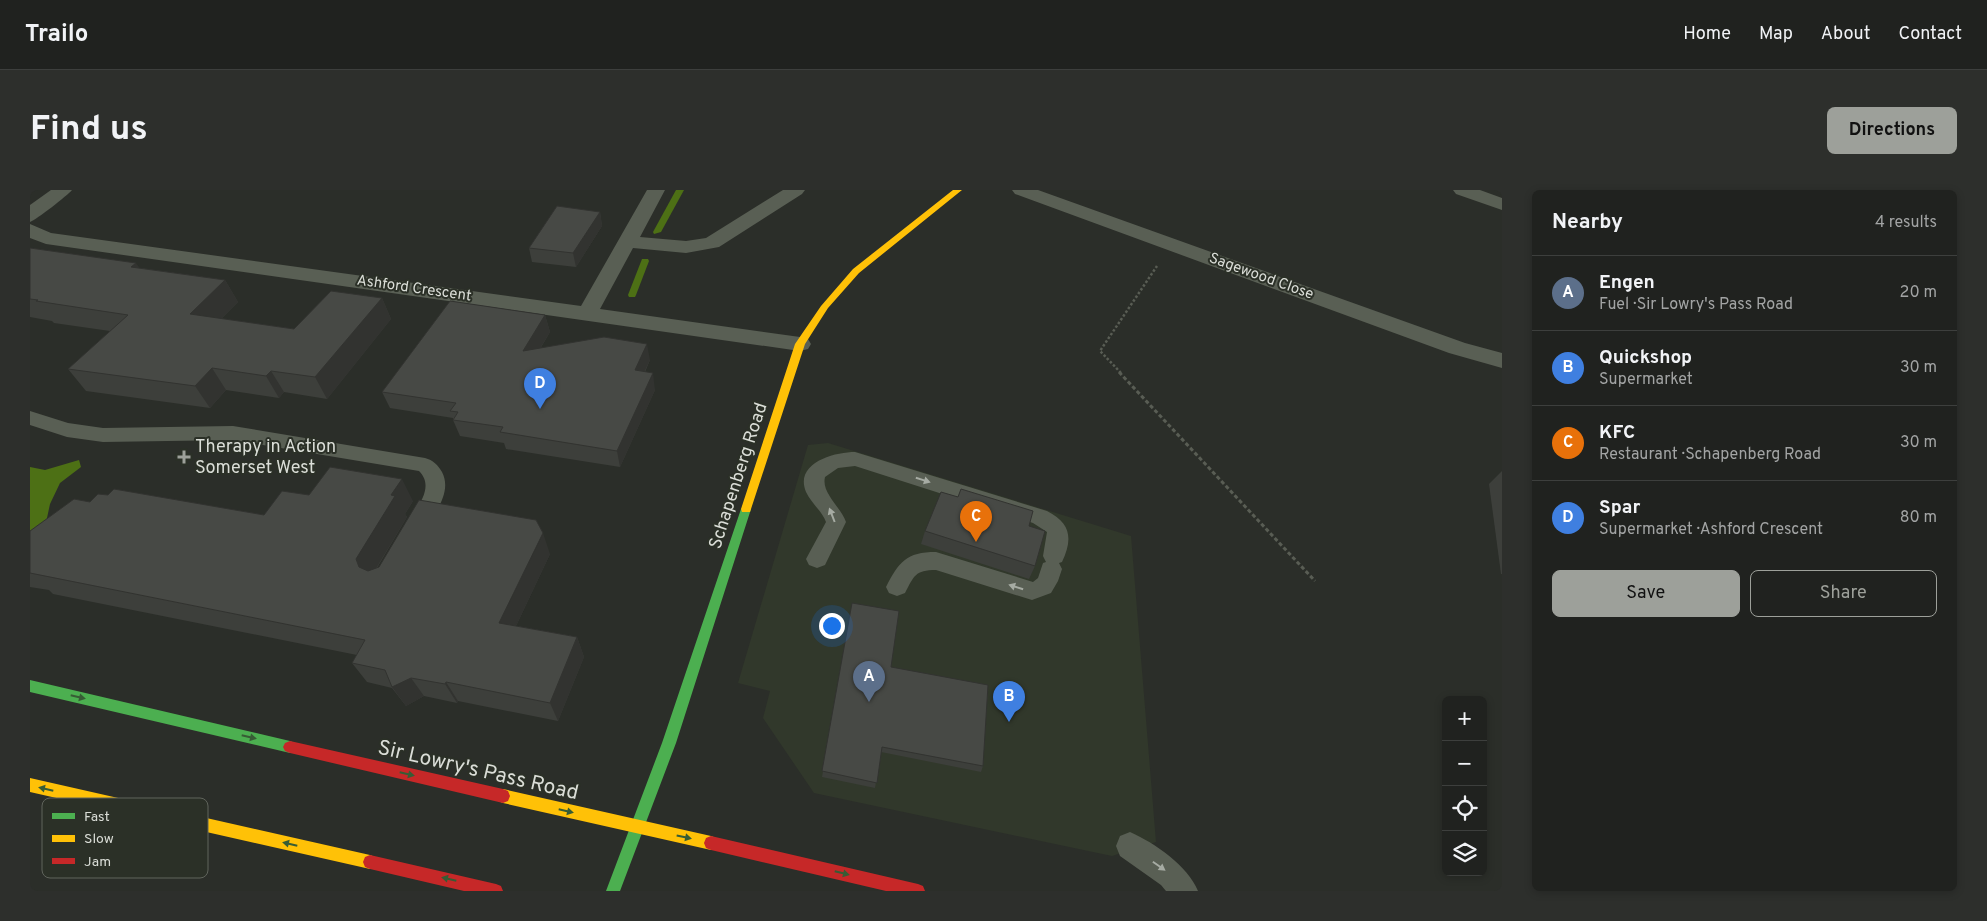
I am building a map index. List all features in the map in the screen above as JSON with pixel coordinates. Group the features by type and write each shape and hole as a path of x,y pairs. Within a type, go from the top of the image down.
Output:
{"main road":[{"name":"Schapenberg Road","path":"613,891 669,743 800,344 825,306 856,272 958,190"},
{"name":"Sir Lowry's Pass Road","path":"30,686 918,891"},
{"path":"30,785 87,798"},
{"path":"208,825 496,891"}],"street":[{"path":"30,216 42,204 63,190"},
{"path":"587,314 656,190"},
{"path":"627,242 686,248 712,243 796,190"},
{"name":"Sagewood Close","path":"1021,190 1457,348 1502,361"},
{"path":"1462,190 1502,204"},
{"name":"Ashford Crescent","path":"30,230 46,238 800,344"}],"lane":[{"path":"30,418 67,430 103,435 233,433 425,465 433,471 437,478 437,487 407,539"},
{"path":"818,559 836,522 831,509 815,490 814,480 818,471 825,465 844,459 855,459 1047,520 1058,530 1060,536 1048,582 1038,590 1032,591 936,561 924,561 913,564 905,570 897,588"},
{"path":"1130,846 1171,875 1184,891"}],"path":[{"path":"1172,244 1100,350 1315,581"}],"shaded area":[{"path":"828,443 1131,536 1156,842 1112,856 814,793 763,718 770,691 738,683 808,445"},
{"path":"79,460 81,467 60,483 50,504 44,532 30,550 30,467 45,470"}],"building":[{"path":"557,206 600,212 573,253 529,248"},
{"path":"30,248 136,263 131,267 225,280 190,314 294,329 331,291 382,298 315,377 271,371 266,376 212,368 195,386 68,369 128,315 30,299"},
{"path":"450,301 545,315 523,351 604,337 647,344 635,370 653,373 617,451 500,432 503,427 453,420 458,412 450,411 456,403 382,392"},
{"path":"330,467 402,479 391,495 395,496 356,559 359,567 368,571 379,567 419,500 536,520 543,533 499,623 577,637 550,703 446,682 445,684 411,678 392,687 385,670 352,663 365,640 30,573 30,531 74,499 90,502 98,494 108,495 114,489 264,515 282,491 309,495"},
{"path":"961,489 1033,511 1029,526 1045,531 1035,566 925,531 941,492 958,497"},
{"path":"852,603 899,611 891,667 988,685 983,766 882,747 877,783 822,771"}],"waterway":[{"path":"657,232 680,190"},
{"path":"632,295 645,261"}],"traffic: fast":[{"path":"613,891 669,743 746,509"},
{"path":"30,686 290,747"}],"traffic: slow":[{"path":"746,509 800,344 825,306 856,271 958,190"},
{"path":"30,785 87,798"},
{"path":"503,796 711,843"},
{"path":"208,825 370,862"}],"traffic: jam":[{"path":"290,747 503,796"},
{"path":"711,843 918,891"},
{"path":"370,862 496,891"}],"place":[{"name":"Spar","path":"540,409"},
{"name":"Therapy in Action Somerset West","path":"184,457"},
{"name":"KFC","path":"976,542"},
{"name":"Engen","path":"869,702"},
{"name":"Quickshop","path":"1009,722"}]}
